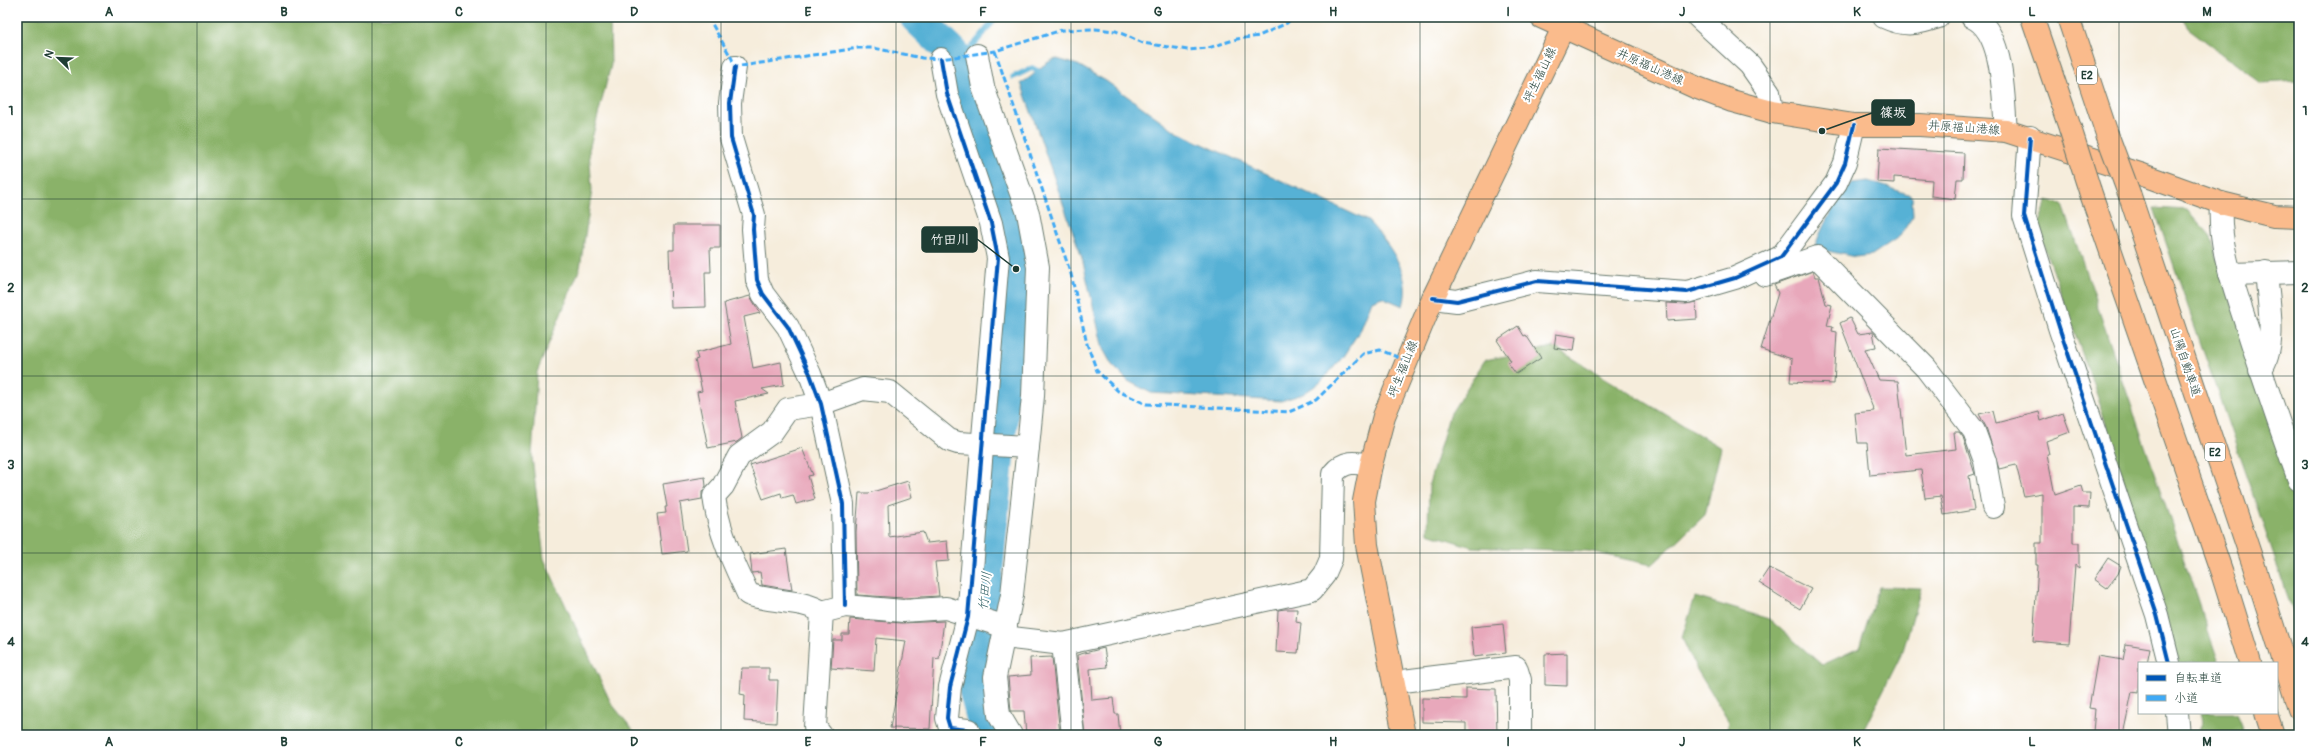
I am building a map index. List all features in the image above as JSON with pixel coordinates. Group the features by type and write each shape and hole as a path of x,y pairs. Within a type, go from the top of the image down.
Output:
{"main road":[{"name":"井原福山港線","path":"1541,17 1695,87 1732,101 1772,112 1854,125 1920,125 2006,130 2221,203 2274,216 2299,217"},
{"path":"2032,17 2090,191 2222,573 2250,662"},
{"name":"山陽自動車道","path":"2068,17 2130,196 2253,563 2299,709"},
{"name":"坪生福山線","path":"1404,735 1395,682 1367,545 1364,501 1371,465 1384,416 1432,298 1563,28"},
{"path":"2266,714 2273,735"}],"street":[{"path":"1698,17 1750,66 1769,92 1772,112"},
{"path":"1884,17 1895,22 1916,24 1938,17"},
{"path":"1972,17 1986,28 1999,58 2006,130"},
{"path":"978,55 983,87 1028,213 1038,267 1033,396 1024,447 1012,595 1003,630 995,677 997,716 1011,735"},
{"path":"942,59 947,94 991,223 998,258 986,444 971,618 950,687 948,718 950,728 970,731 997,716"},
{"path":"735,67 730,103 731,138 754,215 753,229 757,280 763,294 788,327 810,374 821,404 843,504 845,606"},
{"path":"1432,298 1457,301 1537,281 1688,292 1735,278 1781,257 1836,183 1845,163 1854,125"},
{"path":"2030,137 2024,216 2060,330 2156,614 2169,662"},
{"path":"2221,203 2221,236 2230,274 2260,370 2299,480"},
{"path":"1735,278 1738,284 1817,258 1926,368 1974,431 1985,461 1993,506"},
{"path":"2260,370 2266,362 2271,327 2266,272"},
{"path":"2230,274 2299,272"},
{"path":"822,612 814,606 762,599 748,594 730,557 716,513 714,496 723,486 740,456 772,432 788,409 821,404 863,389 890,392 949,440 958,443 1024,447"},
{"path":"822,612 845,606 903,611 946,608 1003,630 1063,644 1312,590 1324,575 1331,559 1334,474 1338,467 1352,461 1371,465"},
{"path":"821,735 814,727 822,612"},
{"path":"1063,644 1073,735"},
{"path":"1395,682 1516,667 1520,680 1520,735"}],"green space":[{"path":"17,17 610,17 611,65 589,150 592,190 580,268 537,372 532,457 544,559 611,703 637,735 17,735"},
{"path":"2181,17 2299,17 2299,81 2261,83 2188,28"},
{"path":"2048,200 2063,205 2219,662 2179,662 2098,398 2037,227"},
{"path":"2154,208 2187,210 2210,235 2299,502 2299,629"},
{"path":"1554,347 1721,448 1705,515 1652,565 1588,551 1472,547 1428,533 1429,484 1449,416 1485,360"},
{"path":"1879,587 1921,588 1903,651 1861,735 1725,735 1729,722 1696,668 1682,638 1695,597 1769,619 1822,665 1859,648"},
{"path":"2201,714 2236,714 2244,735 2196,735 2203,720"}],"water":[{"path":"1057,59 1078,65 1106,81 1177,132 1368,221 1384,239 1402,271 1405,282 1403,306 1382,297 1372,301 1361,329 1342,358 1321,382 1303,394 1281,401 1151,393 1128,381 1112,365 1103,349 1082,258 1021,83 1031,77 1047,63"},
{"path":"1868,181 1908,194 1912,197 1913,216 1900,236 1872,255 1855,257 1814,248 1830,214 1852,183"}],"building":[{"path":"1879,148 1964,153 1963,179 1957,179 1955,199 1931,196 1932,180 1894,177 1894,183 1877,182"},
{"path":"674,225 720,225 720,248 710,248 711,272 705,272 706,307 671,308 669,250 674,250"},
{"path":"1813,271 1815,277 1819,277 1826,304 1832,305 1827,326 1833,327 1832,331 1837,332 1834,384 1790,382 1792,359 1761,349 1778,293 1774,285"},
{"path":"750,296 760,313 744,317 753,368 781,362 784,385 762,389 769,394 735,401 742,438 737,442 708,448 697,392 702,391 695,360 698,359 696,353 731,344 724,303"},
{"path":"1696,302 1697,319 1667,321 1666,303 1686,304"},
{"path":"1850,318 1858,334 1873,332 1876,347 1865,349 1879,380 1898,381 1906,455 1956,449 1954,432 1959,432 1963,437 1975,474 1969,476 1974,510 1944,515 1941,496 1925,498 1921,470 1870,475 1867,443 1858,443 1855,413 1874,411 1840,323"},
{"path":"1518,326 1524,336 1526,335 1541,358 1516,374 1508,363 1511,361 1497,340"},
{"path":"1556,334 1576,337 1574,351 1554,348"},
{"path":"1993,411 1996,423 2039,412 2041,421 2063,413 2070,432 2046,441 2055,495 2081,486 2083,493 2090,493 2089,508 2073,507 2073,543 2079,543 2079,568 2075,565 2069,644 2033,641 2038,565 2036,565 2036,543 2042,543 2042,493 2024,496 2016,465 1999,469 1986,427 1979,414"},
{"path":"802,448 813,475 808,476 815,499 796,504 793,495 782,498 781,493 763,499 750,465"},
{"path":"705,477 706,486 702,492 702,499 680,503 687,551 662,554 657,514 666,513 665,507 667,507 663,484"},
{"path":"908,481 912,497 888,505 889,537 923,532 927,543 947,541 949,561 935,562 939,596 903,598 857,595 856,532 859,493 869,493"},
{"path":"786,549 792,590 762,585 760,572 752,573 750,554"},
{"path":"2108,558 2121,566 2118,574 2107,588 2094,579"},
{"path":"1769,568 1811,589 1800,609 1759,583"},
{"path":"1297,609 1296,622 1301,623 1298,653 1276,652 1278,610"},
{"path":"850,619 902,623 944,621 939,659 934,658 930,729 890,728 906,641 876,638 874,671 831,668 833,640 842,640 842,634 849,634"},
{"path":"1503,624 1506,653 1474,657 1471,627"},
{"path":"2126,644 2150,648 2147,662 2138,662 2138,693 2132,692 2123,735 2096,735 2096,733 2093,732 2095,709 2089,708 2098,656 2123,660"},
{"path":"1104,648 1107,667 1090,669 1092,700 1113,698 1115,714 1118,714 1120,735 1085,735 1077,655"},
{"path":"1567,653 1567,686 1545,685 1545,654"},
{"path":"1052,657 1060,735 1026,735 1024,711 1011,711 1008,677 1031,675 1030,658"},
{"path":"742,668 769,668 769,680 778,680 776,723 744,721 745,695 740,694"},
{"path":"1466,688 1496,689 1497,735 1466,735 1466,723 1422,722 1422,698 1466,699"}],"waterway":[{"name":"竹田川","path":"916,17 953,53 961,67 1012,234 1016,269 975,690 987,735"},
{"path":"961,67 968,52 997,17"},
{"path":"1013,77 1032,68 1043,74"},
{"path":"971,98 979,94"}],"marked path":[{"path":"708,17 735,67 858,48 874,48 922,58 941,59 995,51 1062,30 1095,29 1116,31 1143,43 1188,50 1208,48 1237,39 1259,36 1287,23 1293,17"},
{"path":"995,51 1071,274 1087,344 1097,371 1118,391 1146,404 1289,412 1316,400 1363,354 1380,350 1407,361"}],"cycle path":[{"path":"941,59 947,94 991,223 998,258 968,617 950,687 947,718 950,728 968,730 970,735"},
{"path":"735,67 730,103 731,138 754,215 753,229 757,280 763,294 788,327 810,374 821,404 843,504 845,606"},
{"path":"1433,298 1457,301 1537,281 1687,292 1735,278 1781,257 1836,183 1845,163 1854,125"},
{"path":"2030,137 2024,216 2060,330 2157,615 2169,662"}],"place":[{"name":"篠坂","path":"1822,131"},
{"name":"竹田川","path":"1016,269"}]}
